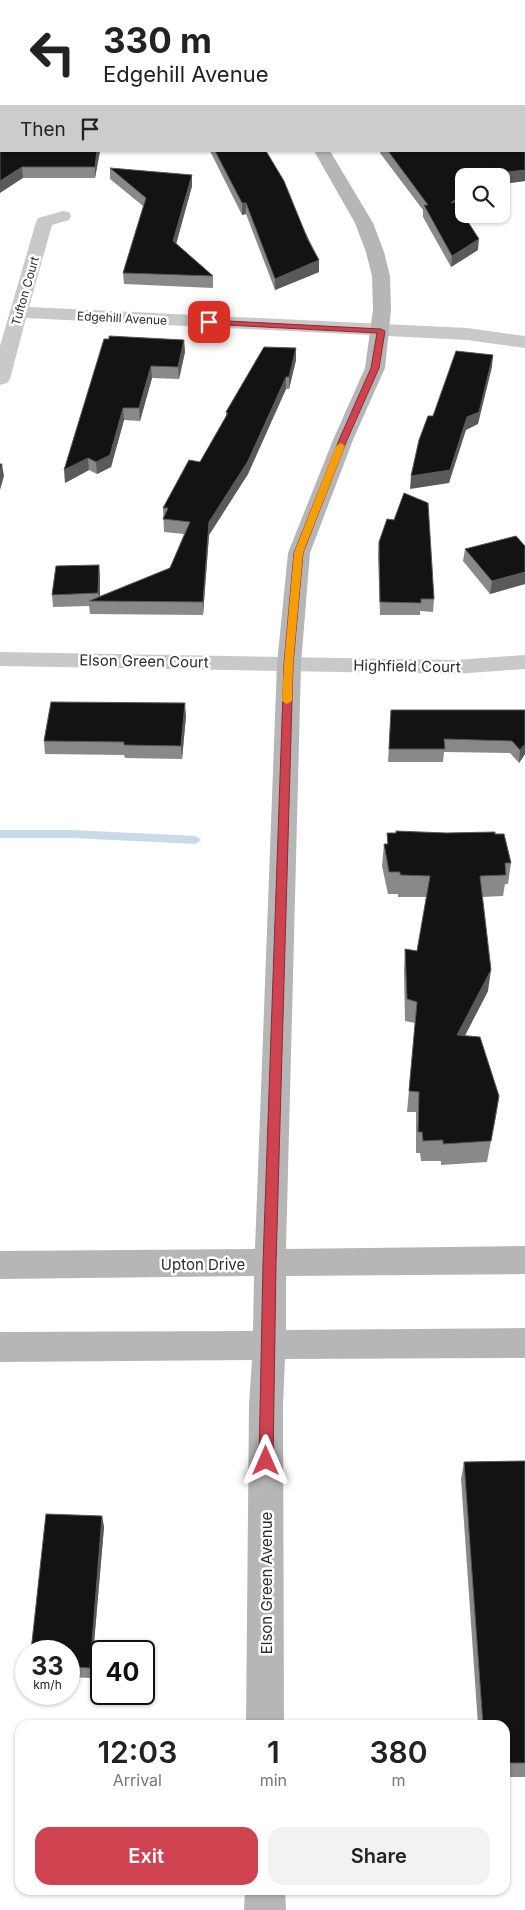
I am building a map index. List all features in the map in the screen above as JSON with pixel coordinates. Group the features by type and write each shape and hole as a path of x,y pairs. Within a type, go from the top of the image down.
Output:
{"street":[{"name":"Elson Green Avenue","path":"265,1720 266,1405 270,1345 270,1264 288,664 298,553 343,440 375,368 381,331 382,310 381,276 375,252 364,223 323,152"},
{"name":"Tufton Court","path":"0,379 44,222 63,216"},
{"name":"Edgehill Avenue","path":"19,312 467,334 525,342"},
{"name":"Elson Green Court","path":"0,659 288,664"},
{"name":"Highfield Court","path":"288,664 456,668 525,662"},
{"name":"Upton Drive","path":"0,1265 270,1264 525,1260"},
{"path":"0,1348 525,1343"},
{"path":"265,1895 265,1910"}],"building":[{"path":"0,152 97,152 95,167 22,167 0,181"},
{"path":"216,152 267,152 284,181 308,240 319,260 275,279 246,203 242,203"},
{"path":"389,152 525,152 525,170 510,172 510,168 455,168 455,200 451,203 455,202 455,223 469,223 479,239 452,256 424,205 428,205"},
{"path":"110,168 192,175 173,241 213,276 123,273 146,198"},
{"path":"109,336 184,340 178,367 151,366 139,408 123,408 110,455 96,462 88,458 64,470 104,339 109,339"},
{"path":"264,347 296,348 289,377 286,377 248,461 209,522 203,602 89,601 170,568 190,522 163,519 168,508 163,508 189,460 200,462 228,413 226,412"},
{"path":"456,351 493,355 479,412 467,417 450,470 411,476 419,440 428,416 433,416"},
{"path":"404,493 428,503 434,599 421,599 421,603 380,602 379,542 387,519 394,520"},
{"path":"516,536 525,546 525,572 492,581 465,549"},
{"path":"99,565 98,593 52,595 56,566"},
{"path":"51,702 185,703 181,746 124,745 124,742 44,741"},
{"path":"391,710 525,710 525,744 520,750 512,741 444,739 445,749 389,749"},
{"path":"396,831 495,832 495,834 504,834 511,863 505,863 506,875 480,876 491,970 457,1035 480,1037 499,1096 491,1141 443,1144 443,1140 423,1141 422,1132 418,1132 419,1092 409,1091 417,1002 407,999 405,949 417,951 430,876 400,875 400,872 389,872 384,844 388,844 387,833 396,833"},
{"path":"525,1461 525,1763 510,1763 510,1720 483,1720 464,1462"},
{"path":"46,1514 102,1516 92,1640 90,1640 90,1668 80,1668 80,1640 32,1640"}],"waterway":[{"path":"0,834 71,834 196,840"}],"slow traffic":[{"path":"287,701 288,664 298,553 341,446"}],"route":[{"path":"209,322 381,331 375,368 343,440 298,553 288,664 270,1264 270,1345 266,1405 266,1461"}]}
